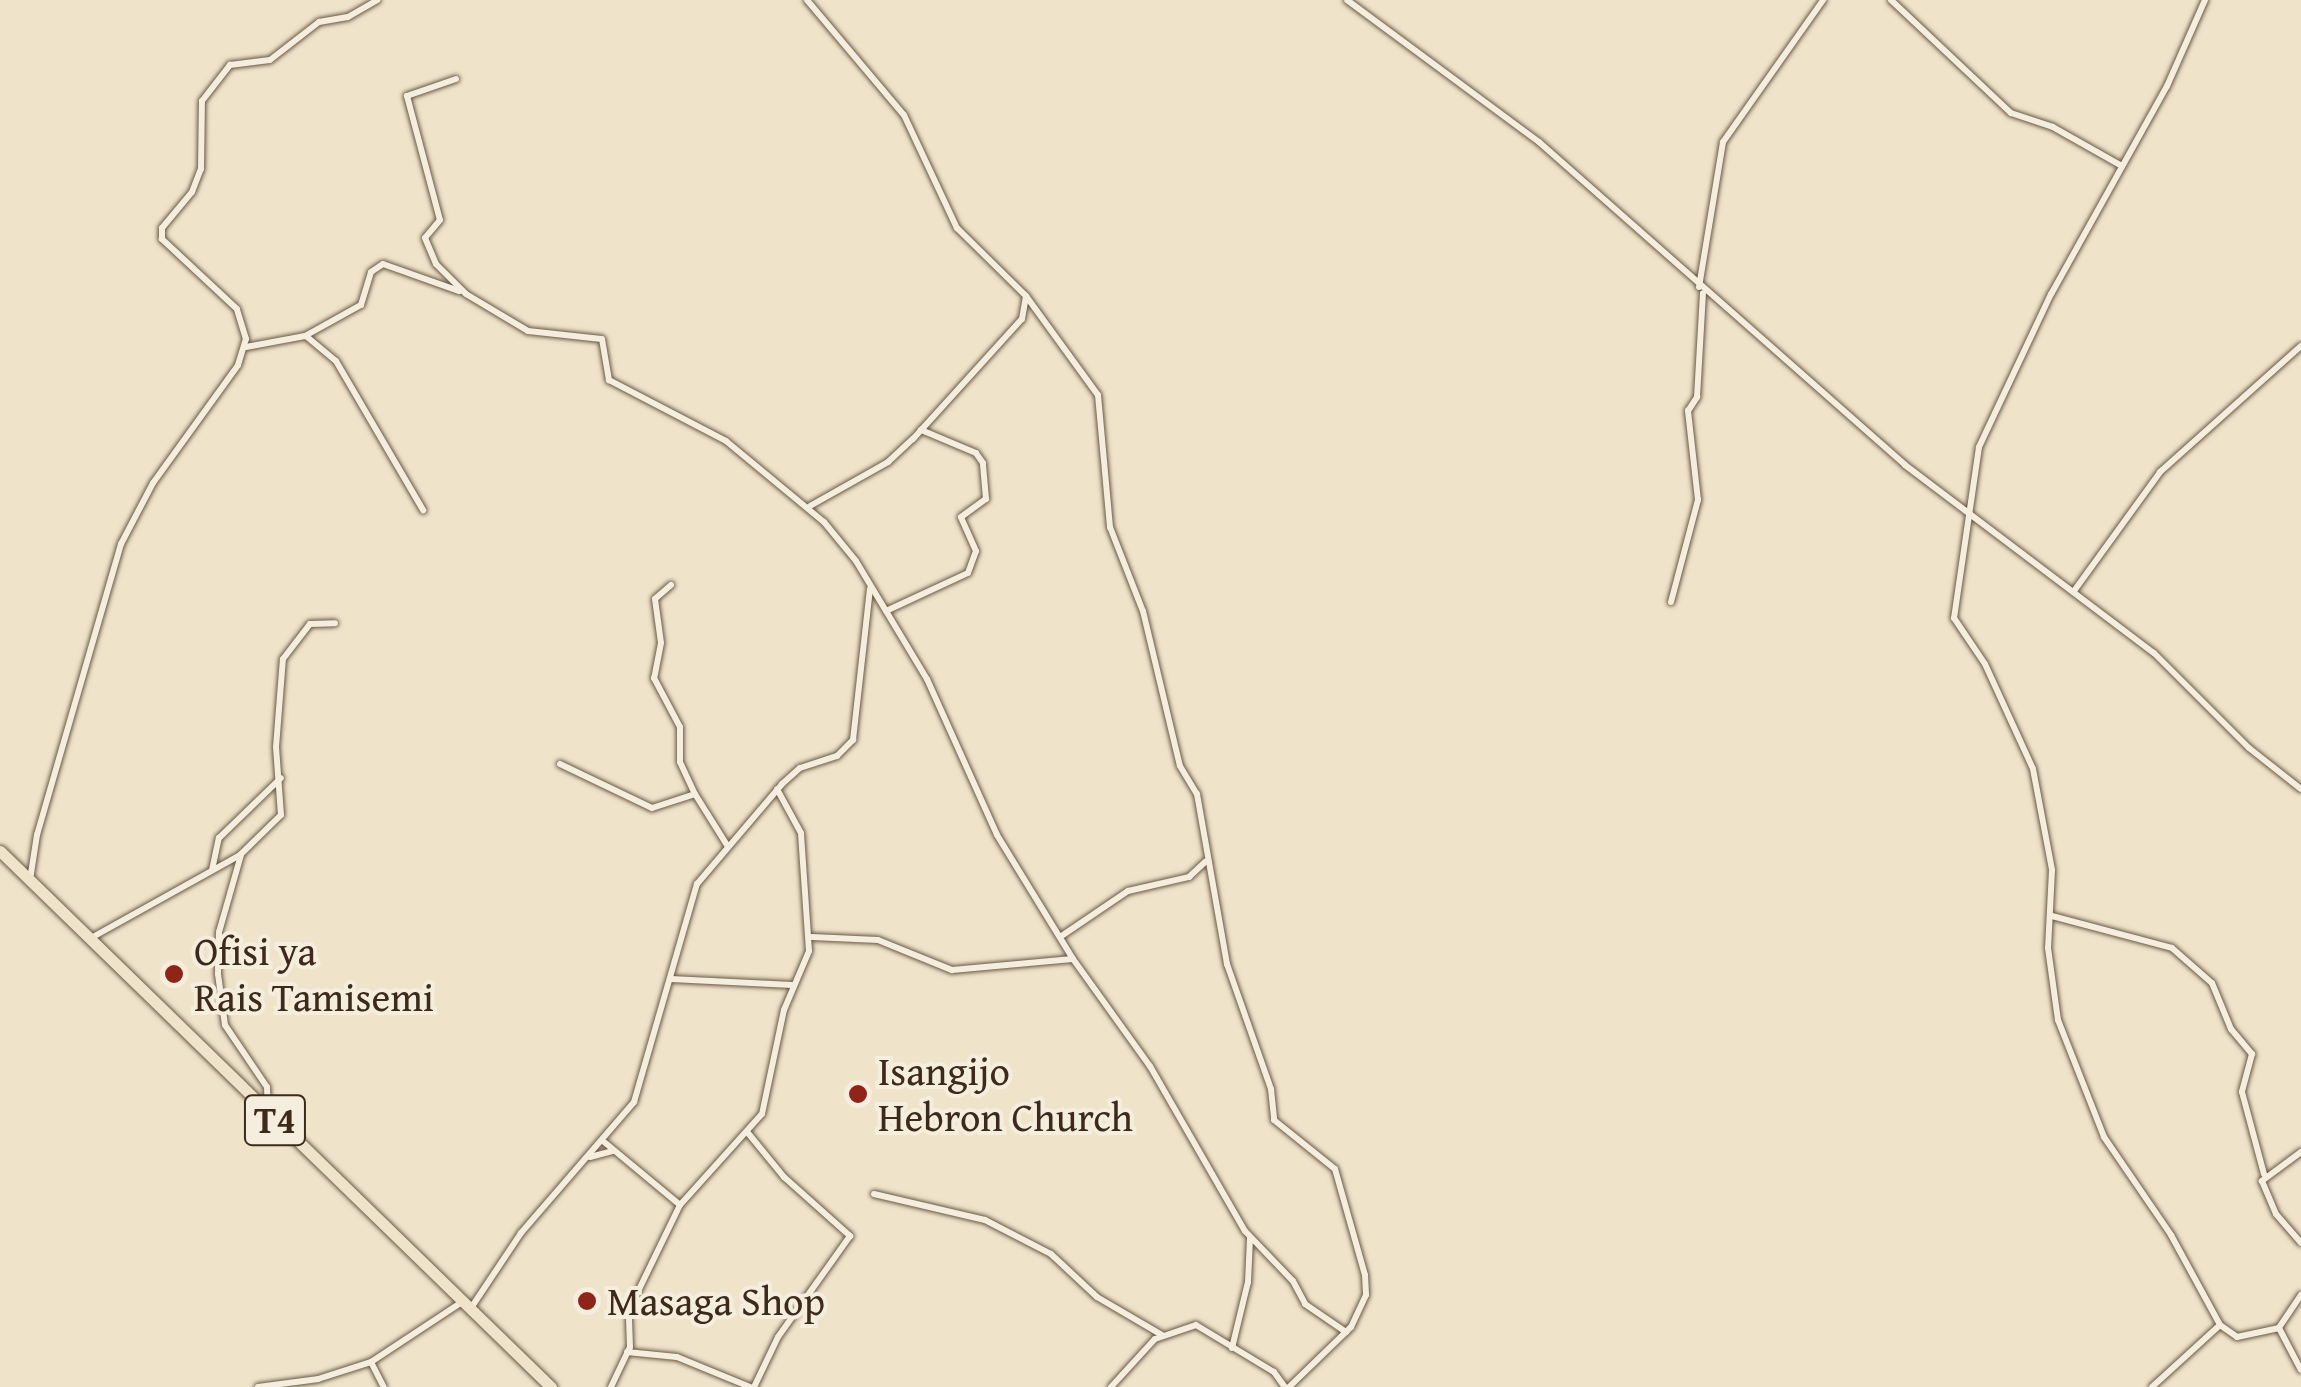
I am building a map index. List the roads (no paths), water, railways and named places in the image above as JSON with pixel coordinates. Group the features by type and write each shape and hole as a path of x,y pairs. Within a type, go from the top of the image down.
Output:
{"highway":[{"name":"T4","path":"0,851 551,1387"}],"street":[{"path":"30,881 36,835 121,544 153,483 215,402 244,347 238,309 171,252 161,233 192,192 201,168 202,101 230,65 270,60 319,22 348,17 377,0"},
{"path":"808,0 904,115 957,228 1026,296 1098,395 1110,527 1143,611 1180,766 1197,794 1227,964 1271,1089 1274,1120 1339,1175 1365,1275 1360,1313 1346,1332 1287,1387 1274,1372 1196,1324 1162,1335 1112,1387"},
{"path":"1347,0 1538,142 1701,290 1966,515 2074,591 2154,654 2249,748 2301,789"},
{"path":"1671,602 1698,500 1688,411 1697,396 1701,290 1723,142 1824,0"},
{"path":"1891,0 2011,113 2053,127 2122,166"},
{"path":"2206,0 2122,166 2050,294 1979,448 1966,515 1954,618 1985,664 2030,758 2052,870 2049,963 2067,1050 2104,1137 2171,1235 2220,1325 2236,1337 2279,1328 2301,1295"},
{"path":"456,79 407,99 440,220 426,234 426,244 436,264 466,294"},
{"path":"244,347 304,336 366,302 371,272 382,264 466,294 528,331 602,339 609,380 726,441 810,506 870,584 948,718 997,834 1073,959 1150,1066 1250,1237 1294,1281 1305,1304 1346,1332"},
{"path":"810,506 839,484 888,462 921,430 1022,319 1026,296"},
{"path":"304,336 336,361 423,510"},
{"path":"2074,591 2160,472 2301,346"},
{"path":"886,611 968,573 976,551 960,518 986,499 984,463 976,453 921,430"},
{"path":"258,1387 318,1380 371,1362 466,1305 521,1232 603,1141 638,1093 671,979 688,901 727,845 777,790 800,768 837,756 857,732 870,584"},
{"path":"670,585 655,599 661,643 654,678 680,727 680,762 727,845"},
{"path":"91,938 242,854 282,815 276,747 283,659 310,624 335,623"},
{"path":"560,764 652,808 695,794"},
{"path":"212,872 219,838 281,778"},
{"path":"611,1387 627,1352 629,1310 680,1205 748,1133 766,1098 792,985 812,936 801,833 777,790"},
{"path":"242,854 220,932 218,974 225,1025 267,1087 268,1113"},
{"path":"1060,937 1128,891 1189,877 1207,860"},
{"path":"2052,916 2172,948 2212,983 2231,1028 2252,1054 2242,1092 2270,1204 2301,1243"},
{"path":"812,936 878,940 952,970 1073,959"},
{"path":"671,979 792,985"},
{"path":"627,1352 677,1357 752,1387 778,1336 850,1236 784,1177 748,1133"},
{"path":"603,1141 680,1205"},
{"path":"588,1157 613,1152"},
{"path":"2264,1174 2301,1152"},
{"path":"874,1194 985,1220 1051,1254 1097,1297 1162,1335"},
{"path":"1232,1349 1248,1282 1250,1237"},
{"path":"2152,1387 2220,1325"},
{"path":"2279,1328 2301,1370"},
{"path":"371,1362 384,1387"}],"place":[{"name":"Ofisi ya Rais Tamisemi","path":"174,974"},
{"name":"Isangijo Hebron Church","path":"858,1094"},
{"name":"Masaga Shop","path":"587,1301"}]}
